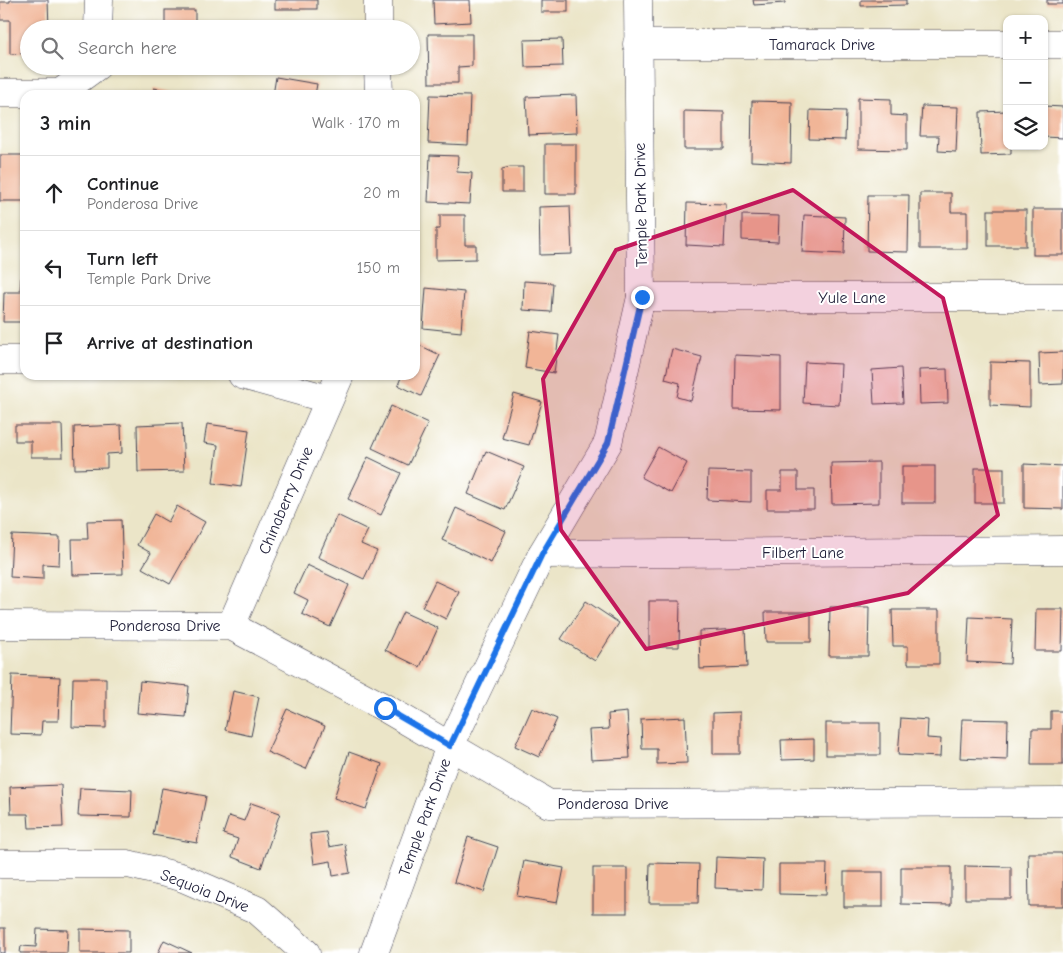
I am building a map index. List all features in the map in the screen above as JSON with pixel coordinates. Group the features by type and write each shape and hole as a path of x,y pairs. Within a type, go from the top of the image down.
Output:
{"street":[{"path":"98,20 99,0"},
{"path":"378,0 378,20"},
{"name":"Temple Park Drive","path":"374,953 450,746 542,554 608,443 642,297 637,44 638,0"},
{"name":"Tamarack Drive","path":"637,44 1003,44"},
{"path":"1048,44 1063,44"},
{"path":"65,90 85,75"},
{"path":"378,75 379,90"},
{"path":"0,93 20,93"},
{"name":"Yule Lane","path":"642,297 1063,297"},
{"path":"0,360 20,360"},
{"path":"260,380 328,399"},
{"name":"Chinaberry Drive","path":"231,626 338,380"},
{"name":"Filbert Lane","path":"542,554 1063,550"},
{"name":"Ponderosa Drive","path":"0,625 231,626 385,708 548,804 1063,802"},
{"name":"Sequoia Drive","path":"0,864 128,864 181,877 257,910 306,953"}],"highlighted area":[{"path":"793,190 943,298 998,515 908,593 646,649 561,530 543,379 616,250"}],"building":[{"path":"10,0 48,0 49,20 20,20 20,53 10,54 10,20 0,20 0,2 10,2"},
{"path":"275,0 317,0 317,9 275,9"},
{"path":"433,0 470,0 471,22 434,24"},
{"path":"541,0 568,0 568,12 541,12"},
{"path":"753,0 785,0 785,3 754,5"},
{"path":"861,0 906,0 906,5 861,6"},
{"path":"1047,0 1063,0 1063,4 1047,4"},
{"path":"165,10 195,10 195,20 165,20"},
{"path":"428,34 472,34 472,66 458,67 458,83 429,83"},
{"path":"562,39 563,66 525,67 524,40"},
{"path":"276,77 317,84 316,90 274,90"},
{"path":"430,95 470,96 468,145 428,143"},
{"path":"576,95 577,133 528,135 526,97"},
{"path":"858,98 891,99 891,115 907,116 907,150 858,149"},
{"path":"752,101 792,102 791,163 751,161"},
{"path":"922,106 958,107 956,152 938,151 939,136 920,136"},
{"path":"1048,106 1063,107 1063,138 1048,137"},
{"path":"810,110 846,111 845,140 809,139"},
{"path":"684,111 724,112 724,149 684,149"},
{"path":"1003,111 1003,150 1011,150 1011,154 981,155 980,112"},
{"path":"545,144 576,144 576,194 545,194"},
{"path":"0,155 20,155 20,201 0,201"},
{"path":"430,155 458,156 457,172 472,173 470,204 428,202"},
{"path":"523,167 523,192 502,192 502,169"},
{"path":"920,193 951,193 951,212 967,212 967,249 920,249"},
{"path":"868,195 909,195 908,252 867,251"},
{"path":"687,203 726,204 724,247 686,245"},
{"path":"570,206 572,254 540,255 539,207"},
{"path":"1033,209 1063,209 1063,255 1033,255"},
{"path":"988,210 1026,210 1026,246 988,246"},
{"path":"440,215 465,215 465,245 476,245 476,259 436,260 436,229 440,229"},
{"path":"742,215 779,216 778,242 742,240"},
{"path":"804,215 845,217 844,254 802,252"},
{"path":"524,281 553,283 551,312 523,310"},
{"path":"426,288 464,292 461,332 423,328"},
{"path":"4,292 20,292 20,322 3,322"},
{"path":"530,331 559,335 554,373 525,368"},
{"path":"420,345 440,355 421,396 398,385 400,380 420,380"},
{"path":"672,349 702,357 691,401 677,397 680,383 665,379"},
{"path":"1063,352 1063,384 1040,385 1039,353"},
{"path":"735,355 781,357 781,410 734,409"},
{"path":"805,362 841,364 839,405 803,403"},
{"path":"990,362 1030,363 1030,407 990,405"},
{"path":"901,368 903,403 874,404 872,370"},
{"path":"947,369 948,403 920,404 919,370"},
{"path":"514,394 542,402 529,445 502,438"},
{"path":"391,406 428,423 408,465 372,448"},
{"path":"182,423 184,471 138,472 137,425"},
{"path":"207,424 249,430 241,487 213,483 218,445 204,443"},
{"path":"15,425 62,425 63,457 31,457 31,441 15,441"},
{"path":"121,425 122,453 107,454 107,468 75,469 74,427"},
{"path":"658,447 687,463 671,493 641,477"},
{"path":"486,451 524,467 505,510 468,494"},
{"path":"368,457 401,473 381,515 348,499"},
{"path":"879,462 879,503 832,504 831,463"},
{"path":"1024,464 1063,466 1063,509 1024,508"},
{"path":"902,466 935,466 935,503 902,503"},
{"path":"975,468 1004,468 1004,503 975,503"},
{"path":"708,471 751,472 751,502 707,500"},
{"path":"782,472 798,472 798,490 814,490 814,509 767,509 767,490 782,490"},
{"path":"177,506 205,522 170,584 142,568 151,553 137,545 154,514 168,522"},
{"path":"456,508 506,531 491,563 442,540"},
{"path":"337,515 368,530 361,544 377,551 364,579 318,557"},
{"path":"121,520 123,574 73,575 72,539 88,539 87,521"},
{"path":"12,535 60,537 59,565 43,564 43,579 10,577"},
{"path":"307,565 349,585 330,627 302,614 308,600 294,593"},
{"path":"435,581 459,592 446,619 422,607"},
{"path":"586,601 619,623 595,661 561,639"},
{"path":"649,601 680,601 679,647 649,647"},
{"path":"830,607 869,607 868,656 829,656"},
{"path":"1036,609 1063,609 1062,651 1035,651"},
{"path":"892,610 939,610 939,664 908,664 908,646 893,646"},
{"path":"403,612 438,628 420,667 385,650"},
{"path":"765,612 811,612 811,642 766,642"},
{"path":"969,617 1012,619 1010,664 967,662"},
{"path":"745,629 747,667 700,669 699,631"},
{"path":"12,675 60,677 58,721 42,721 41,735 10,734"},
{"path":"73,678 106,678 106,728 72,727"},
{"path":"140,681 189,686 186,717 137,713"},
{"path":"233,691 259,697 251,736 225,730"},
{"path":"532,708 557,719 539,757 515,746"},
{"path":"287,709 325,726 306,769 267,752"},
{"path":"1051,711 1063,711 1063,765 1031,765 1032,729 1051,729"},
{"path":"627,712 630,758 591,760 589,730 609,729 608,714"},
{"path":"740,712 740,754 713,754 713,713"},
{"path":"685,717 687,763 657,764 657,749 642,749 641,719"},
{"path":"901,718 928,720 927,738 941,739 940,757 898,755"},
{"path":"962,719 1008,720 1007,760 960,758"},
{"path":"826,723 880,723 880,755 826,755"},
{"path":"814,739 814,759 782,760 781,740"},
{"path":"349,752 382,764 366,809 334,798"},
{"path":"61,785 63,827 29,828 28,814 11,814 10,787"},
{"path":"80,788 132,790 131,817 78,816"},
{"path":"162,788 206,796 197,843 153,835"},
{"path":"251,803 280,813 261,868 232,857 238,839 223,834 229,816 244,821"},
{"path":"326,832 329,847 345,844 350,873 333,876 331,861 314,864 310,834"},
{"path":"468,837 498,847 484,892 454,882"},
{"path":"1028,853 1063,853 1063,906 1029,906"},
{"path":"716,857 763,859 762,890 715,888"},
{"path":"524,861 564,868 557,903 517,896"},
{"path":"650,863 699,864 698,903 649,903"},
{"path":"779,864 827,864 826,895 779,894"},
{"path":"965,866 1011,867 1011,899 965,899"},
{"path":"901,867 951,867 951,905 901,904"},
{"path":"593,868 627,868 627,913 593,913"},
{"path":"844,872 883,872 883,907 844,907"},
{"path":"0,928 5,928 5,953 0,953"},
{"path":"37,929 68,930 67,953 20,953 21,946 36,947"},
{"path":"80,929 129,930 129,953 80,953"},
{"path":"164,940 192,953 158,953"}],"route":[{"path":"385,708 450,746 542,554 608,443 642,297"}]}
